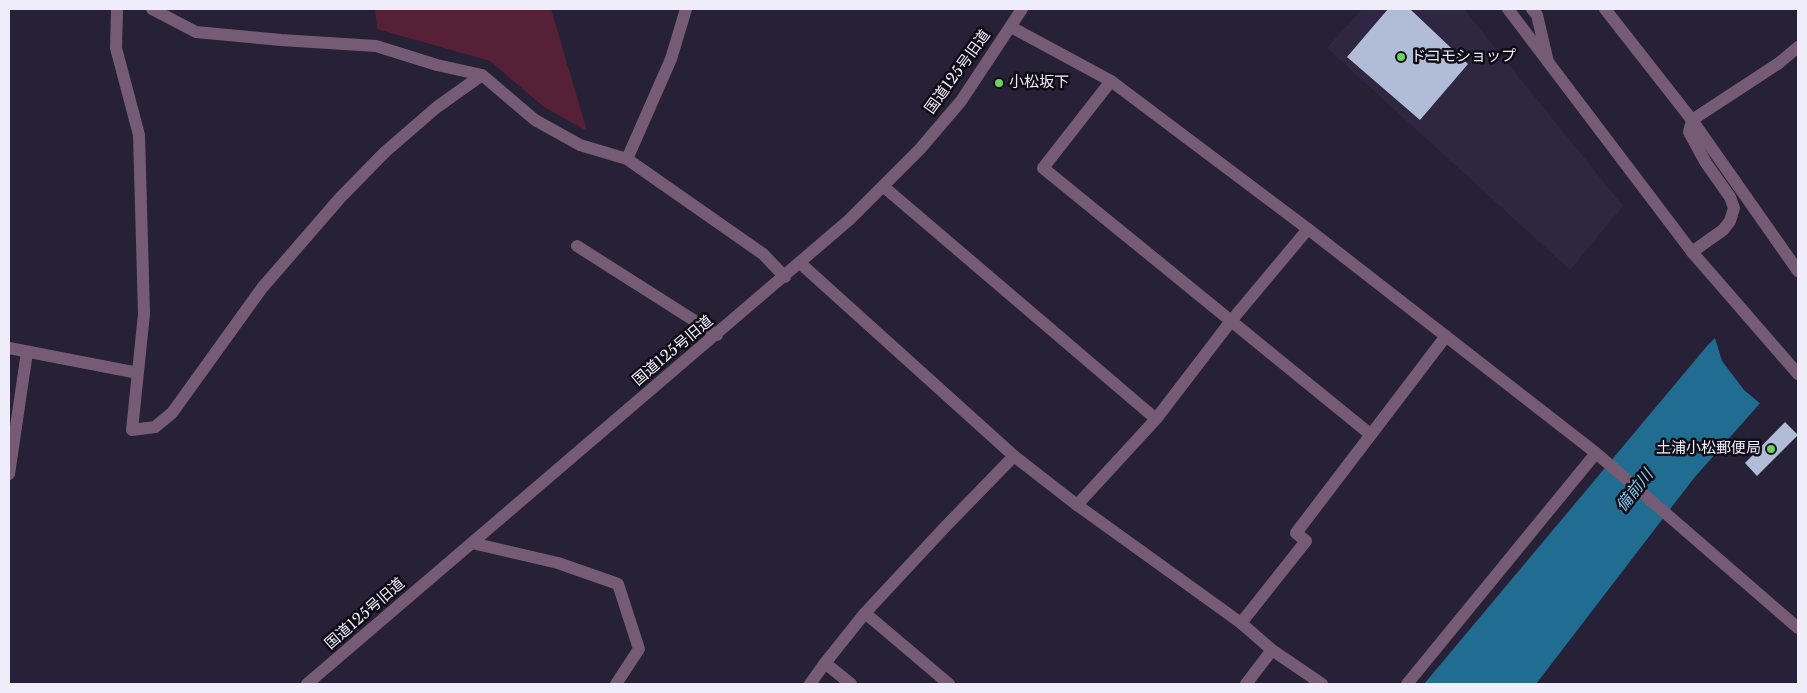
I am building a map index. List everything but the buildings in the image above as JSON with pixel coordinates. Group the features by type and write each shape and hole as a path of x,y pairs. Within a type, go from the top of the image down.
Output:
{"street":[{"path":"117,9 116,48 139,135 144,314 132,430 155,427 172,413 262,288 340,198 385,152 429,113 482,75"},
{"path":"152,9 196,32 376,46 482,75 535,120 580,145 627,160 763,254 785,277"},
{"path":"627,160 671,59 686,9"},
{"name":"国道125号旧道","path":"308,684 785,277 884,187 920,149 960,101 1022,9"},
{"path":"1508,9 1692,252 1796,372"},
{"path":"1532,9 1537,15 1549,65"},
{"path":"1605,9 1692,120 1798,271"},
{"path":"1011,27 1111,80 1308,229 1600,457 1798,628"},
{"path":"1692,252 1723,230 1730,221 1734,208 1730,196 1706,162 1689,132 1692,120 1779,63 1798,47"},
{"path":"1111,80 1043,168 1370,434"},
{"path":"884,187 1156,419"},
{"path":"1077,505 1156,419 1231,322 1308,229"},
{"path":"577,246 717,335"},
{"path":"800,263 1014,456 1077,505 1240,623 1272,650 1322,684"},
{"path":"1240,623 1306,541 1296,533 1446,336"},
{"path":"9,348 138,373"},
{"path":"9,474 27,352"},
{"path":"810,684 866,613 945,526 1014,456"},
{"path":"1407,684 1600,457"},
{"path":"472,543 558,563 618,584 639,649 616,684"},
{"path":"866,613 949,684"},
{"path":"1246,684 1272,650"},
{"path":"825,663 851,684"}],"shaded area":[{"path":"375,9 551,9 587,131 544,107 490,61 377,29"},
{"path":"1362,9 1464,9 1623,206 1570,270 1327,48"}],"water":[{"name":"備前川","path":"1798,255 1762,401 1694,478 1536,684 1424,684 1707,346"}],"pier":[{"path":"1798,252 1798,367 1762,405 1744,390 1722,361 1714,335"}],"place":[{"name":"ドコモショップ","path":"1401,57"},
{"name":"小松坂下","path":"999,83"},
{"name":"土浦小松郵便局","path":"1771,449"}]}
